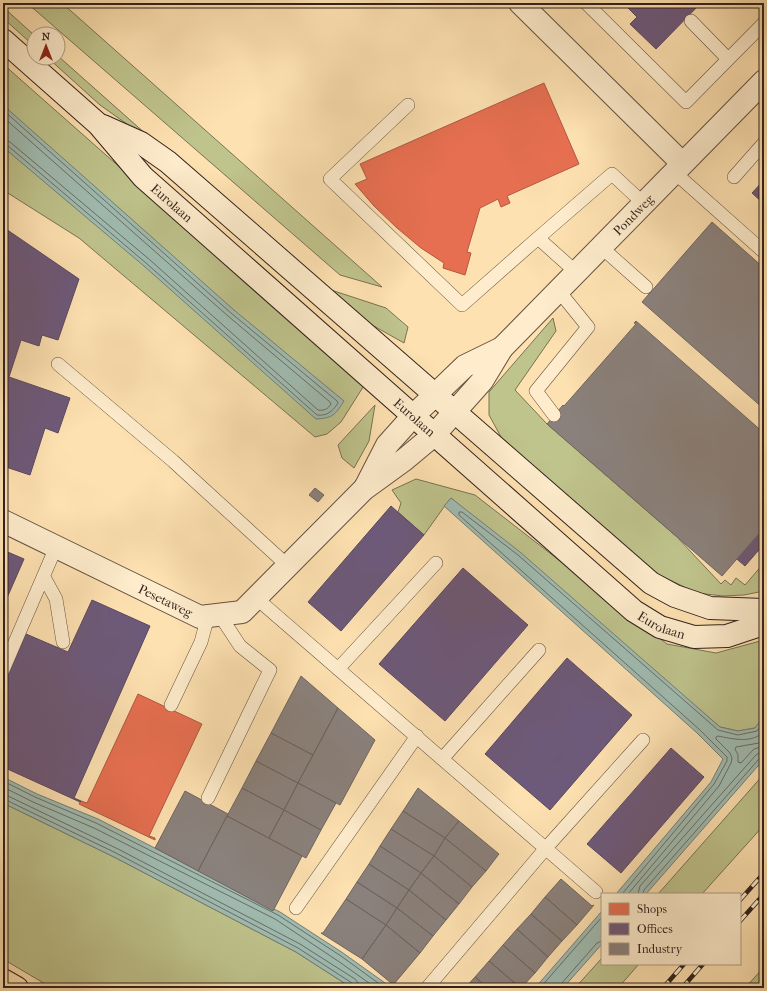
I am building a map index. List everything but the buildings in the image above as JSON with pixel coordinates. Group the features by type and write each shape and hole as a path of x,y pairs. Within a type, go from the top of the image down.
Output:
{"main road":[{"path":"523,5 678,168"},
{"name":"Eurolaan","path":"3,40 98,124 143,177 634,611 660,627 694,637 728,636 757,626 764,619"},
{"name":"Pondweg","path":"434,435 482,381 502,348 643,203 764,82"},
{"name":"Eurolaan","path":"98,124 141,143 168,162 651,583 675,596 710,608 764,610"},
{"name":"Pondweg","path":"412,416 465,366 502,348"},
{"name":"Pesetaweg","path":"364,489 387,445 412,416"},
{"name":"Pesetaweg","path":"3,521 200,617 242,612 364,489 404,460 434,435"},
{"path":"3,980 18,988"}],"lane":[{"path":"586,3 686,102 764,23"},
{"path":"691,21 728,59"},
{"path":"408,105 330,179 462,305 612,174 643,203"},
{"path":"734,177 764,144"},
{"path":"678,168 764,252"},
{"path":"538,238 576,272"},
{"path":"601,247 646,287"},
{"path":"554,415 536,391 588,327 558,290"},
{"path":"58,364 173,461 288,566"},
{"path":"3,670 56,547"},
{"path":"338,669 436,563"},
{"path":"44,576 56,600 63,642"},
{"path":"256,598 596,892"},
{"path":"171,705 213,615 240,646 270,670 208,798"},
{"path":"442,759 539,650"},
{"path":"296,908 417,736"},
{"path":"427,988 546,848 643,740"}],"green space":[{"path":"27,3 62,3 382,287 340,275 66,37 66,26 53,26"},
{"path":"3,7 26,28 26,39 3,18"},
{"path":"66,63 165,151 100,105 57,66 66,66"},
{"path":"3,64 365,384 341,422 327,434 315,437 79,238 3,190"},
{"path":"328,289 386,308 408,327 404,343 365,321"},
{"path":"553,318 556,331 515,390 547,424 677,537 721,584 725,580 731,585 736,578 745,585 764,563 764,591 744,595 723,596 697,593 649,570 501,437 489,415 489,392"},
{"path":"375,405 369,441 354,468 342,458 338,445"},
{"path":"416,479 475,495 667,644 716,653 764,640 764,718 755,728 738,731 720,727 451,498 424,535 398,512 401,503 392,490"},
{"path":"764,774 764,825 703,893 659,893"},
{"path":"3,803 114,857 296,952 352,988 52,988 3,959"},
{"path":"601,959 601,965 638,965 618,988 575,988"},
{"path":"764,967 764,988 745,988"}],"water":[{"path":"3,105 234,310 344,401 336,413 330,417 316,419 144,266 3,147"},
{"path":"451,498 520,552 720,727 738,731 755,728 764,716 764,759 647,893 617,893 711,782 723,759 697,733 444,506"},
{"path":"3,777 37,794 98,819 280,912 343,953 392,988 352,988 296,952 114,857 3,803"},
{"path":"601,912 601,945 563,988 535,988"}],"railway":[{"path":"741,899 764,873"},
{"path":"741,920 764,894"},
{"path":"663,988 683,965"},
{"path":"682,988 702,965"}]}
